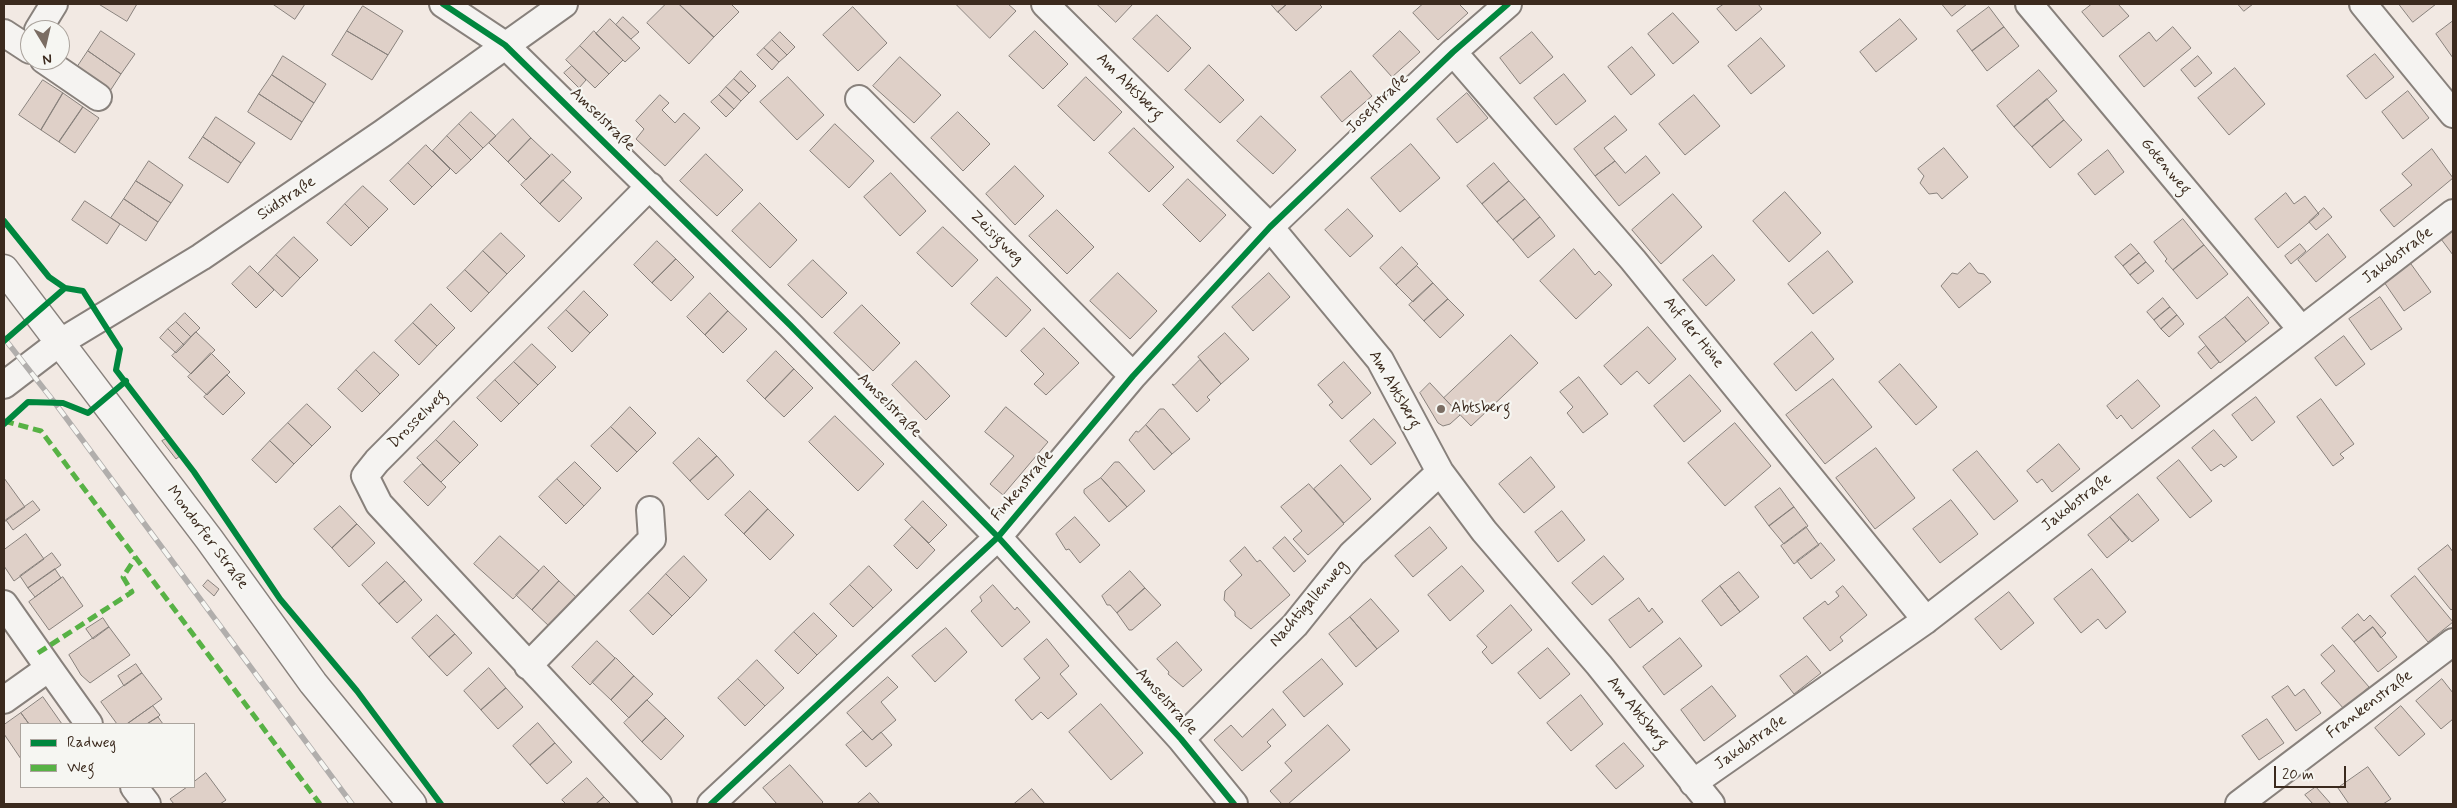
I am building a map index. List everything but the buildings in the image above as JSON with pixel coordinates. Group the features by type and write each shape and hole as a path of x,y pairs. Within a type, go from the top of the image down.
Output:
{"main road":[{"name":"Mondorfer Straße","path":"4,269 209,539 312,683 412,804"}],"street":[{"path":"46,20 54,4"},
{"name":"Amselstraße","path":"443,4 505,45 650,186 998,537 1181,739 1234,804"},
{"name":"Südstraße","path":"4,384 59,343 201,257 383,133 564,4"},
{"name":"Am Abtsberg","path":"1045,4 1270,227 1380,360 1440,472 1484,530 1599,665 1711,804"},
{"name":"Josefstraße","path":"1270,227 1453,52 1508,4"},
{"name":"Gotenweg","path":"2029,4 2301,329"},
{"path":"2363,4 2453,114"},
{"path":"4,33 20,40"},
{"name":"Auf der Höhe","path":"1453,52 1633,260 1926,620"},
{"path":"64,70 98,97"},
{"name":"Zeisigweg","path":"859,99 1133,376"},
{"name":"Drosselweg","path":"650,186 377,461 365,476 379,504 658,804"},
{"name":"Jakobstraße","path":"1693,783 1926,620 2453,213"},
{"name":"Finkenstraße","path":"711,804 998,537 1133,376 1270,227"},
{"name":"Nachtigallenweg","path":"1181,739 1295,624 1352,554 1440,472"},
{"path":"528,666 652,539 650,510"},
{"path":"4,604 88,723"},
{"name":"Frankenstraße","path":"2238,804 2453,642"},
{"path":"4,700 49,668"},
{"path":"135,788 147,804"}],"railway":[{"path":"4,338 55,403 352,804"}],"marked path":[{"path":"4,421 41,431 320,804"},
{"path":"38,653 132,592 123,577 136,557"}],"cycle path":[{"path":"443,4 505,45 790,325 998,537 1181,739 1234,804"},
{"path":"711,804 998,537 1133,376 1270,227 1453,52 1508,4"},
{"path":"4,221 49,277 65,288 83,291 120,349 116,370 194,472 280,599 357,691 441,804"},
{"path":"4,341 65,288"},
{"path":"4,424 28,402 63,403 88,413 126,381"}],"place":[{"name":"Abtsberg","path":"1441,409"}]}
